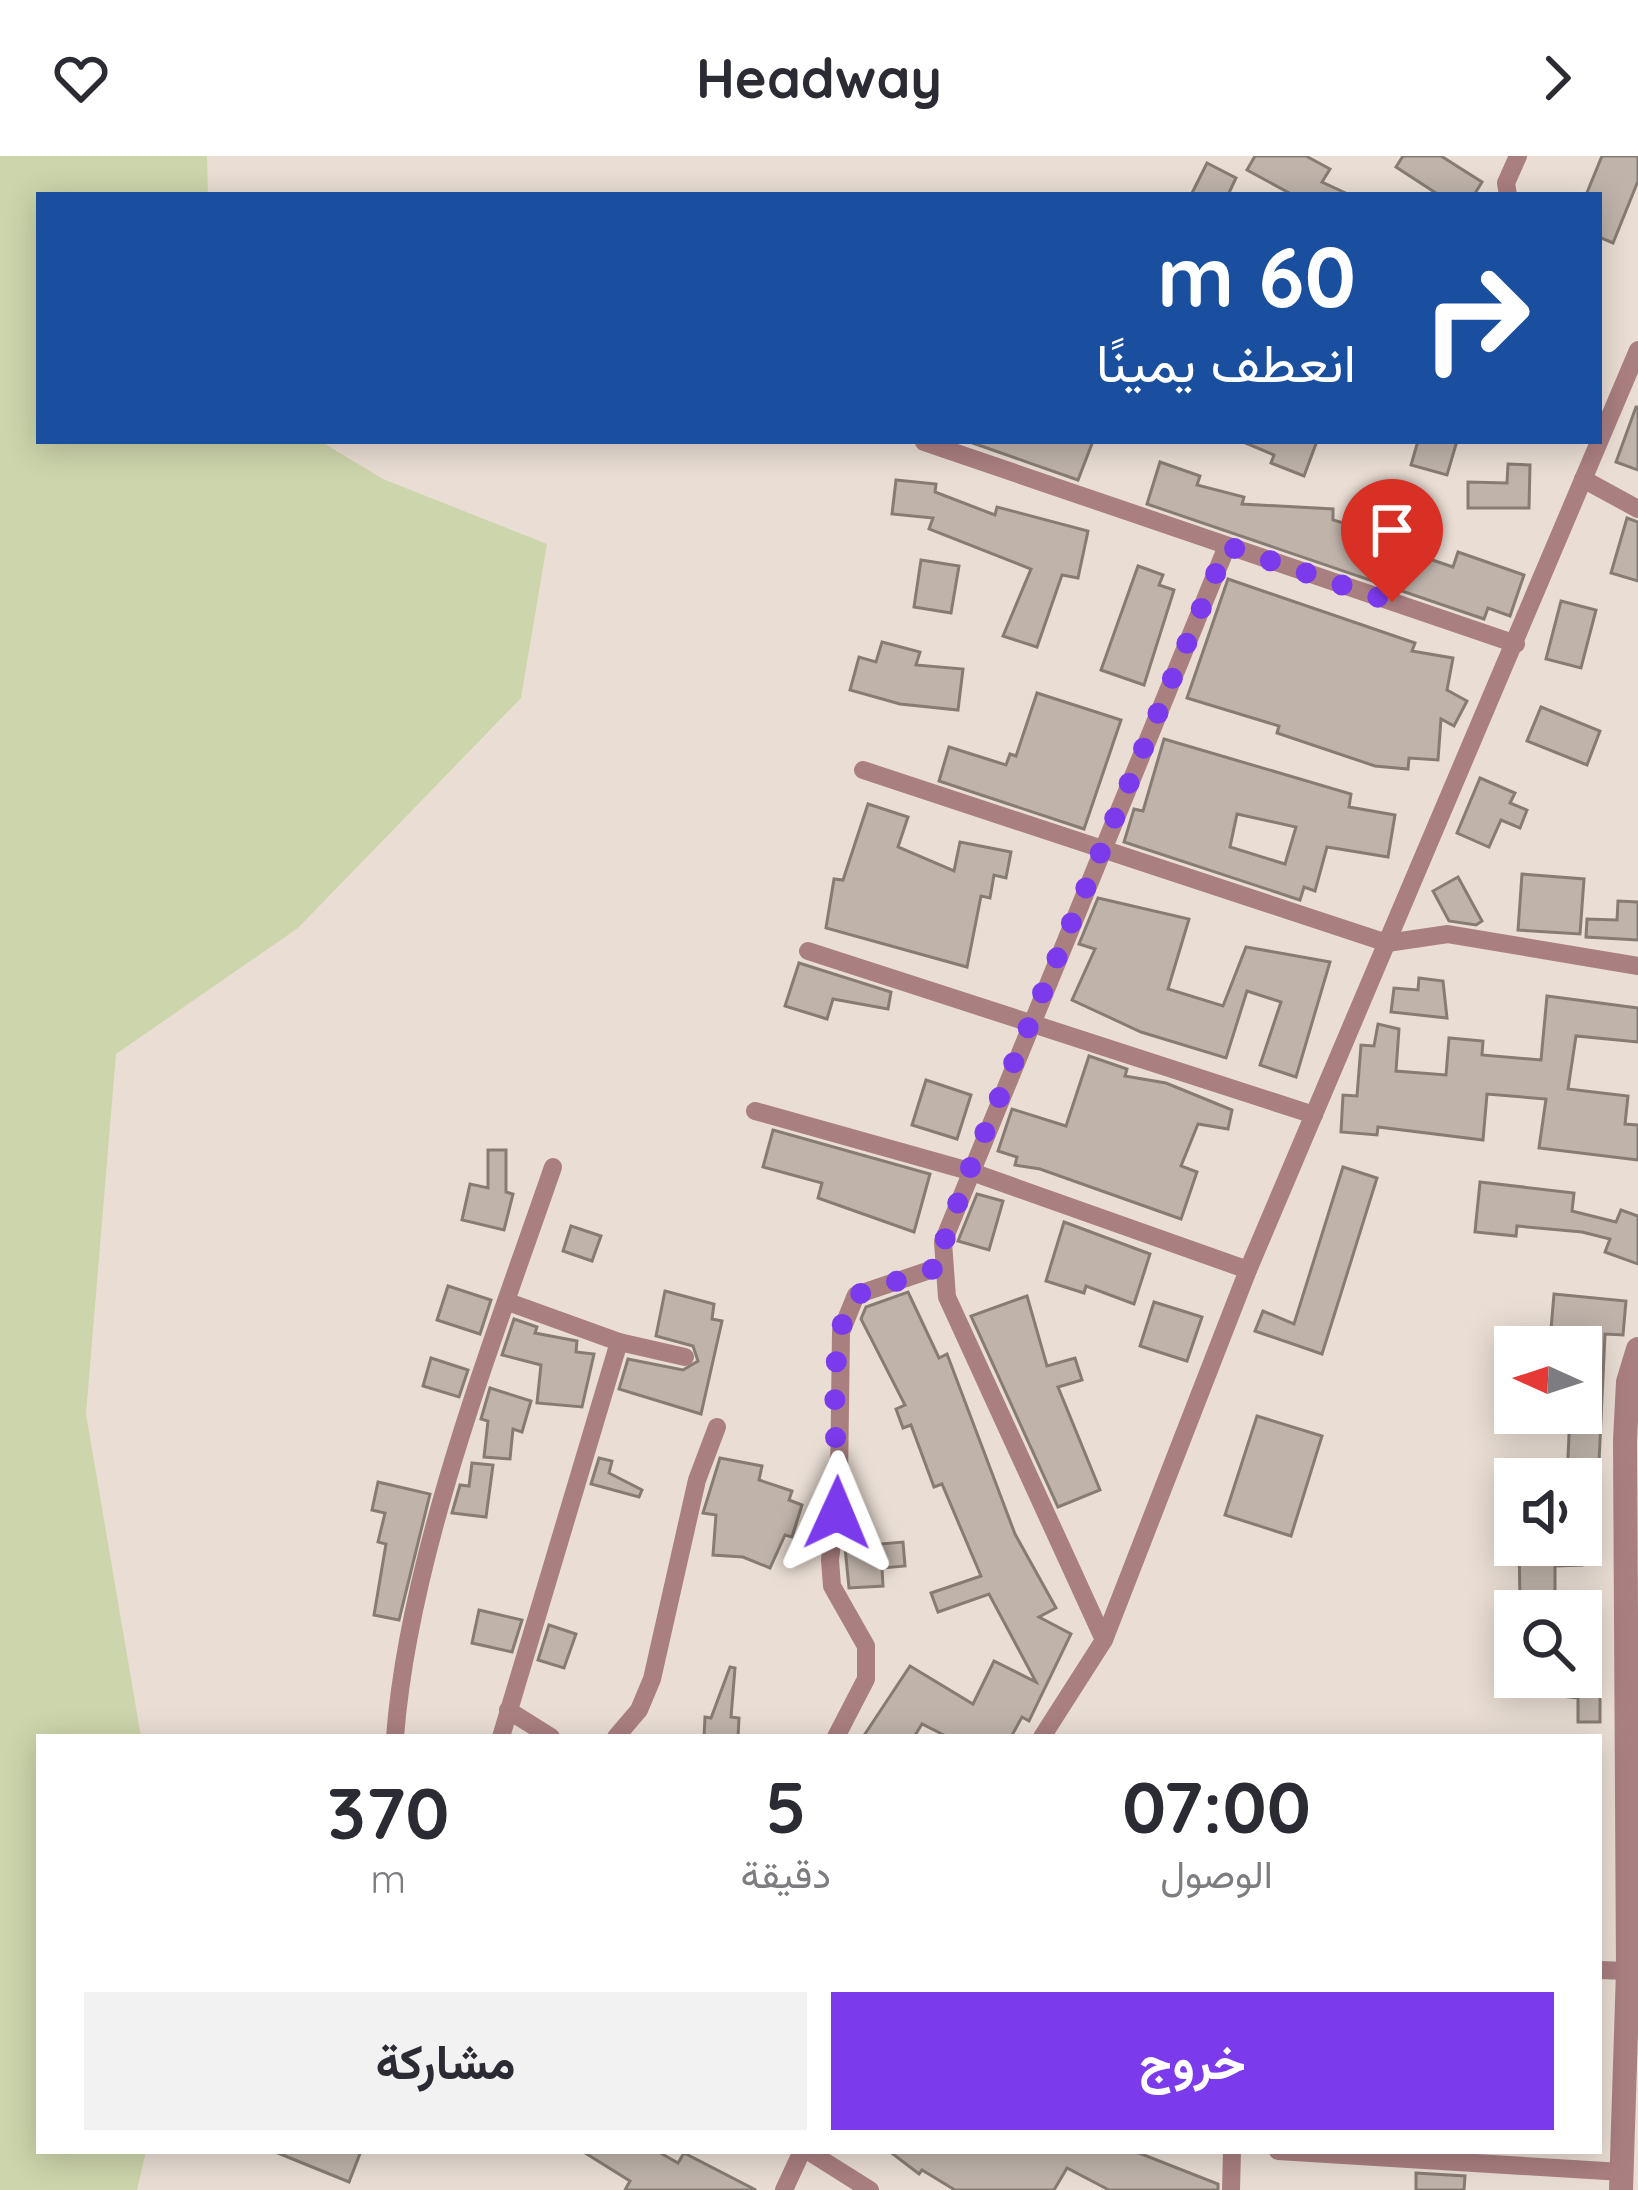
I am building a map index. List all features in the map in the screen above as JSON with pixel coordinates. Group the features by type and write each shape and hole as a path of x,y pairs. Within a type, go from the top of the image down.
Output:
{"street":[{"path":"1508,192 1506,183 1517,156"},
{"path":"1603,418 1638,350"},
{"path":"930,444 1516,644"},
{"path":"1044,1734 1104,1640 1248,1270 1516,644 1594,444"},
{"path":"1583,479 1638,509"},
{"path":"1104,1640 947,1297 944,1242 1227,546"},
{"path":"863,770 1387,943 1448,934 1638,966"},
{"path":"808,951 1314,1115"},
{"path":"754,1112 969,1171 1248,1270"},
{"path":"395,1734 404,1646 553,1167"},
{"path":"838,1734 866,1678 866,1646 832,1586 830,1560 839,1480 841,1332 856,1295 942,1266"},
{"path":"508,1302 619,1342 685,1357"},
{"path":"502,1734 619,1342"},
{"path":"1312,2154 1622,2181 1632,1441 1628,1382 1638,1349"},
{"path":"618,1734 638,1710 652,1679 697,1480 718,1427"},
{"path":"508,1710 545,1734"},
{"path":"1602,1970 1628,1971"},
{"path":"784,2190 803,2154"},
{"path":"810,2154 870,2190"},
{"path":"1231,2190 1232,2154"}],"green space":[{"path":"0,156 207,156 208,192 36,192 36,444 325,444 383,479 547,544 521,698 298,928 116,1054 86,1414 140,1734 36,1734 36,2154 145,2154 137,2190 0,2190"}],"building":[{"path":"1255,156 1306,156 1330,169 1322,182 1344,192 1287,192 1247,170"},
{"path":"1403,156 1441,156 1482,182 1476,192 1434,192 1396,167"},
{"path":"1602,156 1638,156 1638,181 1613,243 1602,238 1602,192 1587,192"},
{"path":"1207,163 1236,178 1229,192 1192,192"},
{"path":"1638,407 1638,470 1616,462"},
{"path":"976,444 1092,444 1078,480"},
{"path":"1248,444 1316,444 1304,476 1271,463 1274,455"},
{"path":"1417,444 1456,444 1447,475 1411,465"},
{"path":"1160,462 1200,476 1197,485 1244,497 1242,504 1333,509 1333,520 1397,539 1394,547 1453,567 1458,552 1524,575 1510,616 1488,608 1484,619 1147,504"},
{"path":"1508,464 1530,465 1529,508 1468,508 1468,482 1507,483"},
{"path":"896,480 936,484 935,492 995,515 997,507 1088,531 1078,578 1062,575 1037,647 1003,636 1031,569 929,529 933,518 892,514"},
{"path":"1627,518 1638,522 1638,581 1611,573"},
{"path":"921,560 959,566 951,613 914,607"},
{"path":"1138,566 1163,575 1159,585 1174,590 1144,685 1101,670"},
{"path":"1228,579 1415,643 1412,651 1453,658 1447,690 1467,701 1454,726 1441,719 1438,760 1409,758 1408,769 1375,766 1277,733 1279,726 1187,698"},
{"path":"1561,601 1596,610 1581,668 1546,659"},
{"path":"882,642 920,652 916,665 963,669 958,710 900,704 850,690 859,657 876,662"},
{"path":"1037,693 1121,720 1084,829 939,781 949,747 1006,765 1010,754 1016,756"},
{"path":"1541,707 1600,731 1587,765 1527,741"},
{"path":"1164,739 1351,794 1349,807 1395,815 1388,857 1327,847 1315,891 1304,887 1300,900 1124,842 1134,809 1143,811","holes":["1237,814 1296,827 1285,864 1230,847"]},
{"path":"1480,778 1515,793 1510,803 1527,810 1520,828 1501,820 1489,847 1457,833"},
{"path":"868,804 908,817 898,847 954,871 960,842 1011,852 1006,878 994,875 990,898 981,896 967,967 826,928 834,879 843,880"},
{"path":"1522,874 1584,879 1580,934 1518,930"},
{"path":"1458,877 1482,921 1476,925 1449,921 1433,891"},
{"path":"1098,898 1189,919 1168,989 1223,1006 1246,947 1330,962 1296,1077 1260,1065 1281,1002 1247,991 1226,1058 1141,1032 1072,1000 1095,949 1079,944"},
{"path":"1618,901 1638,902 1638,940 1586,937 1587,919 1617,920"},
{"path":"799,963 891,992 888,1009 833,999 827,1019 785,1006"},
{"path":"1419,978 1443,981 1447,1018 1391,1012 1394,988 1418,990"},
{"path":"1547,996 1638,1008 1638,1042 1576,1036 1568,1089 1628,1096 1625,1124 1638,1125 1638,1160 1539,1148 1546,1099 1487,1094 1483,1140 1378,1127 1377,1135 1341,1132 1343,1095 1357,1096 1361,1045 1374,1046 1378,1024 1399,1029 1396,1071 1446,1075 1449,1038 1483,1041 1482,1055 1541,1060"},
{"path":"1089,1056 1127,1069 1125,1076 1166,1083 1232,1110 1228,1129 1198,1124 1181,1166 1197,1172 1181,1219 1040,1169 1015,1165 1017,1157 998,1151 1012,1109 1066,1126"},
{"path":"926,1080 971,1095 957,1139 912,1125"},
{"path":"773,1130 930,1174 914,1232 818,1198 822,1183 763,1167"},
{"path":"488,1150 506,1150 506,1192 513,1194 504,1230 462,1220 470,1184 488,1188"},
{"path":"1343,1167 1377,1178 1322,1354 1255,1331 1263,1311 1294,1324"},
{"path":"1480,1182 1574,1193 1572,1211 1616,1222 1621,1210 1638,1216 1638,1264 1605,1252 1610,1239 1582,1232 1517,1226 1516,1236 1475,1232"},
{"path":"977,1194 1003,1201 989,1250 958,1241"},
{"path":"1064,1222 1150,1254 1134,1304 1086,1286 1084,1293 1046,1281"},
{"path":"571,1226 601,1236 592,1261 563,1251"},
{"path":"448,1286 491,1300 480,1334 437,1320"},
{"path":"665,1291 714,1304 712,1319 722,1321 701,1414 619,1389 628,1359 683,1370 698,1361 693,1346 656,1336"},
{"path":"908,1292 939,1358 947,1354 1015,1534 1056,1608 1039,1617 1071,1634 1029,1721 1022,1717 1013,1734 942,1734 922,1724 916,1734 865,1734 910,1666 973,1704 994,1661 1036,1682 989,1594 938,1612 931,1593 981,1576 942,1484 934,1487 911,1425 903,1428 896,1409 905,1405 861,1319 866,1307"},
{"path":"1554,1294 1626,1301 1623,1335 1605,1334 1602,1398 1602,1326 1551,1326"},
{"path":"1027,1296 1047,1366 1075,1358 1082,1380 1058,1387 1100,1490 1058,1507 971,1316"},
{"path":"1154,1302 1202,1317 1187,1361 1140,1346"},
{"path":"514,1319 537,1327 535,1333 577,1341 576,1352 594,1354 582,1407 537,1403 541,1365 502,1355"},
{"path":"431,1358 468,1370 459,1397 423,1386"},
{"path":"490,1388 531,1401 522,1432 513,1429 510,1459 484,1457 488,1421 481,1419"},
{"path":"1257,1416 1322,1436 1291,1536 1225,1515"},
{"path":"1569,1434 1600,1434 1599,1458 1568,1458"},
{"path":"599,1458 612,1461 609,1473 642,1490 639,1497 591,1484"},
{"path":"720,1458 762,1466 759,1480 792,1491 789,1500 802,1505 792,1537 785,1535 770,1568 743,1557 713,1555 716,1515 703,1513"},
{"path":"472,1463 493,1465 486,1517 452,1513 460,1485 469,1486"},
{"path":"378,1482 430,1494 399,1620 374,1615 386,1544 378,1542 385,1513 372,1510"},
{"path":"903,1542 905,1566 882,1568 883,1586 849,1588 845,1547"},
{"path":"1519,1566 1555,1566 1555,1590 1520,1590"},
{"path":"479,1610 522,1620 512,1652 472,1643"},
{"path":"549,1625 576,1634 564,1668 538,1660"},
{"path":"730,1667 735,1668 731,1717 739,1718 738,1734 704,1734 705,1717 711,1718"},
{"path":"1578,1698 1600,1698 1600,1722 1578,1722"},
{"path":"280,2154 360,2154 349,2182"},
{"path":"587,2154 662,2154 678,2163 686,2154 756,2190 625,2190 630,2181"},
{"path":"893,2154 1142,2154 1218,2184 1218,2190 1109,2190 1067,2168 1054,2190 955,2190 922,2170 919,2174"},
{"path":"1416,2173 1465,2176 1464,2190 1416,2190"}],"route":[{"path":"837,1513 838,1370 848,1306 856,1295 942,1266 944,1242 969,1171 1227,546 1392,602"}]}
